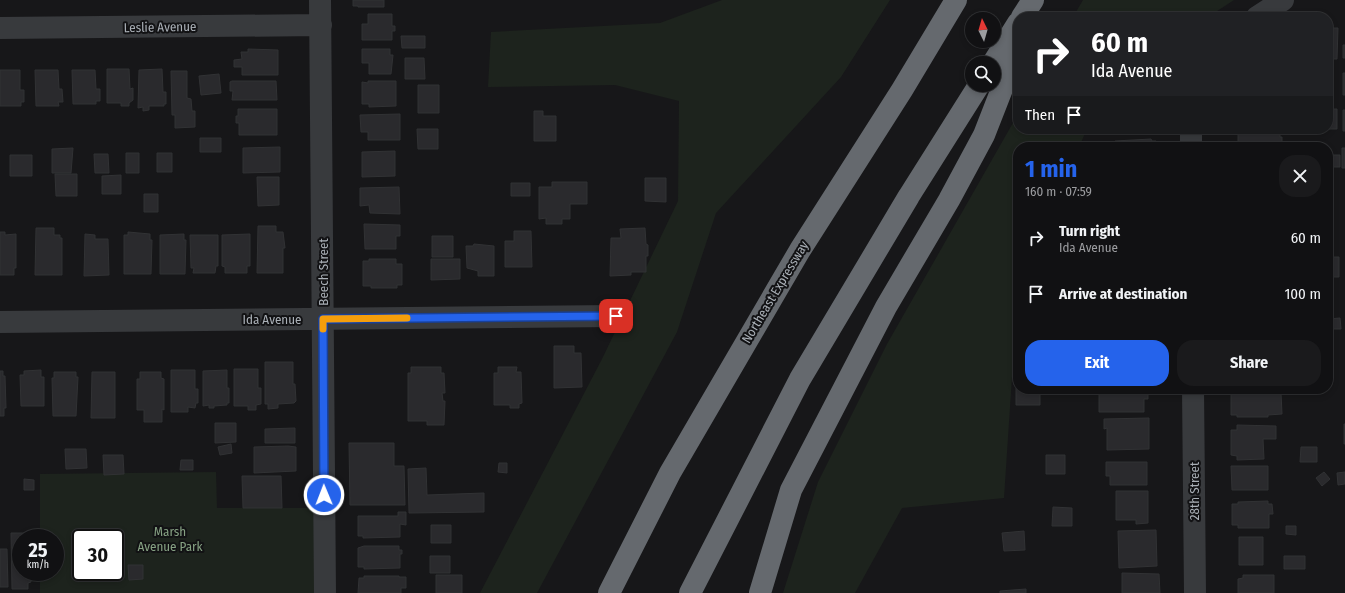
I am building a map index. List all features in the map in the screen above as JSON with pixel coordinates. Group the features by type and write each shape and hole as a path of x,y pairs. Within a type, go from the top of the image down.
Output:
{"highway":[{"name":"Northeast Expressway","path":"609,593 670,473 796,257 902,90 956,0"},
{"path":"1025,12 1033,0"},
{"path":"1032,12 1036,0"},
{"path":"997,56 1013,31"},
{"path":"760,593 792,490 886,307 949,200 984,135 1013,61"},
{"path":"690,593 800,379 909,196 975,92"}],"street":[{"name":"Beech Street","path":"320,0 325,593"},
{"path":"1265,12 1283,0"},
{"name":"Leslie Avenue","path":"0,28 321,25"},
{"name":"Ida Avenue","path":"0,322 616,316"},
{"name":"28th Street","path":"1193,394 1195,593"}],"green space":[{"path":"722,0 890,0 841,77 716,213 677,332 537,593 480,593 602,359 678,201 679,101 615,85 488,87 491,32 660,23"},
{"path":"1083,0 1234,0 1216,12 1076,12"},
{"path":"1013,123 1013,134 1085,134 1081,142 1013,142 1013,362 1004,498 902,508 855,593 783,593 818,482 887,344"},
{"name":"Marsh Avenue Park","path":"216,472 217,508 324,508 325,593 40,593 40,581 64,581 64,529 40,529 40,474"}],"building":[{"path":"353,0 384,0 384,7 353,6"},
{"path":"368,14 392,14 392,26 395,26 395,31 392,31 392,40 362,40 362,24 368,24"},
{"path":"1333,28 1338,28 1337,59 1333,59"},
{"path":"401,36 425,36 425,48 402,48"},
{"path":"1343,45 1345,45 1345,58 1343,58"},
{"path":"248,49 278,50 278,75 242,75 242,67 234,67 234,60 242,59 241,52 248,52"},
{"path":"362,49 390,49 390,55 393,55 391,74 369,74 369,63 362,63"},
{"path":"405,58 424,58 425,79 405,79"},
{"path":"107,69 129,69 130,89 133,88 133,100 129,103 129,106 121,106 121,103 107,103"},
{"path":"162,69 163,92 166,92 166,104 164,104 164,106 149,106 149,110 143,111 143,107 138,108 139,70"},
{"path":"0,70 20,70 20,90 24,90 24,102 21,102 21,106 0,106"},
{"path":"35,70 58,70 59,89 62,89 63,102 58,102 59,106 36,106"},
{"path":"72,70 95,70 96,89 100,89 100,101 96,101 96,104 73,104"},
{"path":"171,71 187,71 187,98 191,99 192,111 195,111 195,127 175,128 175,115 172,115"},
{"path":"1343,73 1345,73 1345,95 1343,95"},
{"path":"219,74 221,93 201,95 199,76"},
{"path":"276,81 277,100 232,100 233,91 230,91 230,82"},
{"path":"368,81 396,81 396,106 369,107 369,104 362,104 362,82 368,83"},
{"path":"418,85 439,85 439,113 418,113"},
{"path":"238,109 277,109 277,135 239,135 239,123 236,123"},
{"path":"1333,109 1337,109 1337,129 1333,129"},
{"path":"1343,110 1345,110 1345,131 1343,131"},
{"path":"534,111 543,111 543,116 556,116 556,141 534,141"},
{"path":"400,114 400,140 368,140 368,132 361,132 360,115"},
{"path":"417,129 438,129 438,149 418,149"},
{"path":"1238,134 1280,134 1280,137 1282,137 1282,142 1238,142"},
{"path":"200,138 221,138 221,152 200,152"},
{"path":"1151,139 1152,141 1156,142 1115,142"},
{"path":"280,147 280,172 243,173 243,148"},
{"path":"73,148 71,173 52,173 52,149"},
{"path":"1342,148 1345,148 1345,168 1342,168"},
{"path":"395,151 395,176 362,177 362,152"},
{"path":"126,153 139,153 139,173 126,173"},
{"path":"157,153 172,153 172,172 157,172"},
{"path":"94,154 108,154 109,173 95,173"},
{"path":"10,155 32,155 32,176 10,176"},
{"path":"1333,155 1340,155 1340,167 1333,167"},
{"path":"55,174 77,174 77,196 56,196"},
{"path":"121,175 121,194 102,194 102,176"},
{"path":"257,177 279,177 279,205 258,206"},
{"path":"645,178 666,178 666,202 645,201"},
{"path":"552,182 587,182 587,204 570,204 570,219 562,219 562,224 546,224 546,218 539,219 539,187 552,187"},
{"path":"511,183 530,183 530,196 511,196"},
{"path":"399,187 400,214 370,213 369,205 360,206 360,188"},
{"path":"144,194 158,194 158,212 144,212"},
{"path":"364,224 400,225 400,236 396,236 396,249 365,249"},
{"path":"258,226 276,226 276,232 283,232 285,248 283,248 283,273 257,273"},
{"path":"36,228 54,228 54,235 60,235 60,238 62,238 62,275 35,275"},
{"path":"645,228 646,244 648,245 646,272 631,272 631,275 610,276 611,238 621,238 620,229"},
{"path":"514,231 531,231 532,267 505,267 505,241 514,241"},
{"path":"0,232 5,232 5,235 16,234 16,268 14,268 14,275 0,275"},
{"path":"128,232 150,234 150,240 152,240 151,274 124,274 124,235 128,235"},
{"path":"85,234 95,235 95,239 108,239 109,275 84,276"},
{"path":"184,234 184,240 186,240 185,274 160,274 160,235"},
{"path":"250,234 250,266 247,266 247,273 225,273 225,267 222,266 222,235"},
{"path":"190,235 218,235 218,266 216,266 215,273 193,273 194,268 191,268"},
{"path":"432,236 453,236 453,257 432,257"},
{"path":"474,244 494,246 494,276 478,276 478,271 467,268 466,246 473,246"},
{"path":"1333,257 1339,257 1339,277 1333,277"},
{"path":"369,259 396,259 396,264 402,264 402,285 397,285 397,288 371,288 371,286 363,286 363,261 369,261"},
{"path":"431,259 460,259 460,279 431,280"},
{"path":"1340,318 1341,329 1333,329 1333,319"},
{"path":"554,346 574,346 574,353 581,353 582,387 554,388"},
{"path":"265,362 293,362 293,384 295,384 296,401 294,403 278,404 278,408 268,409 268,404 265,404"},
{"path":"411,367 441,367 441,373 444,373 445,393 442,393 443,401 445,401 444,425 427,425 427,421 408,421 408,373 411,373"},
{"path":"498,367 517,367 516,372 521,372 522,403 519,404 519,408 510,408 510,405 494,405 494,373 498,373"},
{"path":"234,369 258,369 258,388 261,388 261,404 256,405 256,410 248,410 248,406 234,406"},
{"path":"41,370 41,377 44,377 44,406 21,406 20,375 24,375 24,371"},
{"path":"171,370 195,370 195,389 198,389 198,403 196,403 195,408 188,407 188,412 171,412"},
{"path":"227,370 229,403 227,403 227,405 214,406 214,408 209,408 209,405 203,406 203,371"},
{"path":"0,371 3,371 3,376 5,376 6,408 4,408 4,416 0,416"},
{"path":"54,372 76,372 76,377 78,377 76,416 53,416 52,378 54,378"},
{"path":"92,372 115,372 115,418 91,418"},
{"path":"140,372 161,372 161,378 164,379 164,410 162,409 162,422 144,422 144,410 137,410 137,379 140,379"},
{"path":"1016,394 1040,394 1040,405 1016,405"},
{"path":"1099,394 1148,394 1148,399 1144,399 1144,412 1099,412"},
{"path":"1231,394 1281,394 1282,414 1268,415 1268,417 1237,417 1237,415 1231,415"},
{"path":"1149,418 1149,449 1107,450 1107,428 1104,429 1104,419"},
{"path":"215,423 236,423 236,442 215,443"},
{"path":"1345,424 1345,444 1344,444"},
{"path":"1237,425 1276,426 1276,439 1263,439 1264,459 1237,460 1237,456 1231,455 1231,430 1237,430"},
{"path":"295,428 295,443 265,443 265,429"},
{"path":"349,443 394,443 394,466 404,466 405,505 350,505"},
{"path":"231,444 232,453 220,455 218,447"},
{"path":"254,447 296,447 296,471 254,473"},
{"path":"1301,447 1317,447 1317,462 1300,462"},
{"path":"65,449 86,449 87,468 66,469"},
{"path":"103,455 123,455 124,474 104,475"},
{"path":"1046,455 1065,455 1065,474 1046,474"},
{"path":"181,460 193,460 193,470 180,470"},
{"path":"1106,462 1147,462 1147,485 1110,485 1110,476 1106,476"},
{"path":"499,463 507,463 507,473 498,472"},
{"path":"1231,466 1268,466 1268,490 1232,490"},
{"path":"426,468 427,495 484,493 484,512 409,513 408,469"},
{"path":"1324,472 1330,479 1322,486 1316,478"},
{"path":"1345,472 1345,484 1338,485 1337,473"},
{"path":"242,476 281,476 282,508 243,508"},
{"path":"24,479 34,480 34,490 24,490"},
{"path":"1116,491 1148,491 1148,523 1136,524 1136,520 1116,520"},
{"path":"1268,501 1268,504 1272,504 1273,514 1269,514 1269,528 1238,528 1238,525 1232,525 1232,504 1238,504 1238,502"},
{"path":"1053,507 1072,508 1072,526 1052,526"},
{"path":"398,512 406,512 406,525 400,524 400,537 363,538 363,536 358,536 358,516 398,516"},
{"path":"431,525 451,525 451,543 431,543"},
{"path":"1286,526 1296,526 1296,535 1286,534"},
{"path":"1156,530 1157,566 1119,568 1118,531"},
{"path":"1024,531 1025,550 1004,551 1002,533"},
{"path":"11,533 12,581 31,581 28,583 28,589 12,589"},
{"path":"1239,537 1263,537 1263,565 1239,565"},
{"path":"364,546 399,546 399,550 402,550 402,554 400,554 400,568 364,569 364,567 358,567 358,548"},
{"path":"0,549 7,549 8,587 0,587"},
{"path":"430,556 450,556 450,573 430,573"},
{"path":"1284,556 1305,556 1305,569 1284,569"},
{"path":"128,565 143,565 143,579 129,580"},
{"path":"1122,573 1159,574 1160,593 1122,593"},
{"path":"436,575 462,575 462,593 436,593"},
{"path":"1243,575 1274,575 1274,593 1238,593 1238,579 1243,578"},
{"path":"364,576 406,577 406,588 401,588 401,593 358,593 359,578 364,578"},
{"path":"1026,589 1026,593 1000,593 1000,591"}],"slow traffic":[{"path":"323,329 323,319 407,318"}],"route":[{"path":"324,495 323,319 616,316"}]}
